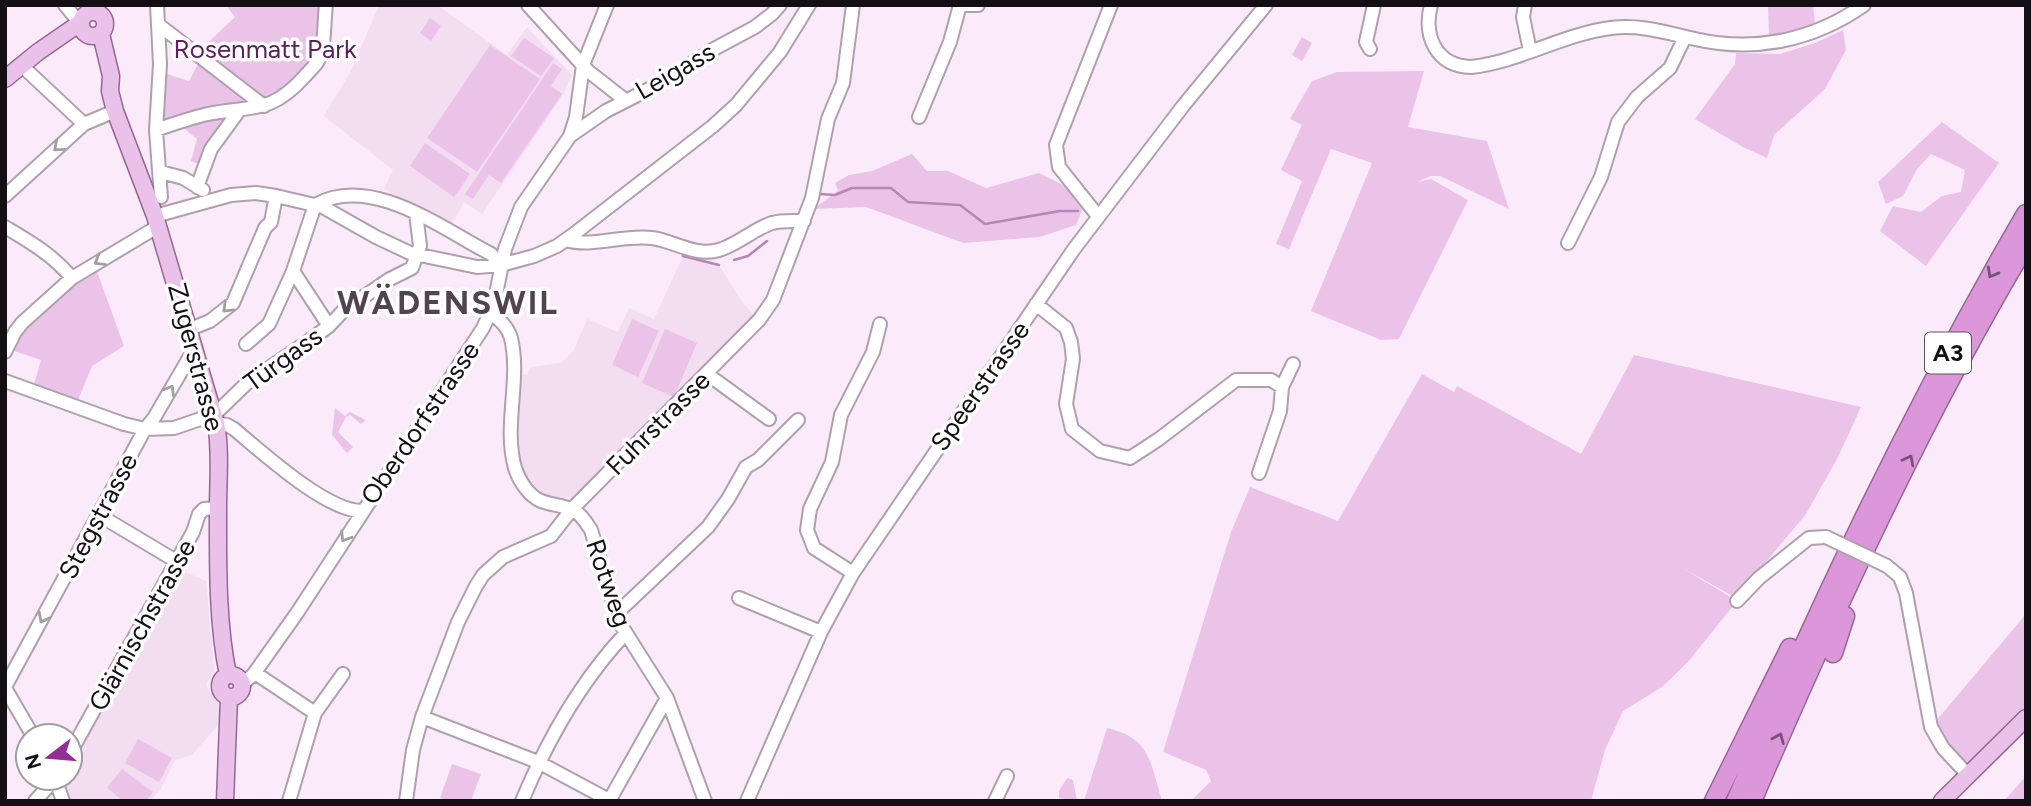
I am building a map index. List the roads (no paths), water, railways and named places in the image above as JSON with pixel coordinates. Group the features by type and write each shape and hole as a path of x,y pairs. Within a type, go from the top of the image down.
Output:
{"highway":[{"name":"A3","path":"1736,801 1842,561 1941,364 2026,214"},
{"name":"A3","path":"1752,801 1821,643 1881,516 1964,354 2026,244"},
{"path":"1833,653 1881,516"},
{"path":"1714,801 1790,648 1842,561"}],"main road":[{"path":"5,79 56,41 95,21"},
{"name":"Zugerstrasse","path":"95,21 115,111 156,221 216,419 220,455 218,508 221,634 242,677 222,680 220,687 223,694 229,698 225,801"},
{"path":"1944,800 2026,718"}],"street":[{"path":"65,5 74,16 95,21"},
{"path":"157,5 160,64 156,130 162,197"},
{"path":"156,130 188,119 238,112 275,102 296,86 317,62 321,54 326,5"},
{"path":"528,5 603,85 625,100"},
{"name":"Oberdorfstrasse","path":"242,677 297,613 491,314 501,265 521,207 570,136 576,117 583,65 607,5"},
{"name":"Leigass","path":"570,136 625,100 661,83 755,27 779,5"},
{"path":"5,352 22,323 72,278 156,221 208,200 244,193 276,196 316,205 417,256 469,267 501,265 534,256 566,240 707,131 736,105 780,52 809,5"},
{"name":"Fuhrstrasse","path":"406,801 413,750 422,717 458,622 483,575 503,557 551,536 572,509 760,320 773,300 804,221 817,178 828,119 843,83 853,5"},
{"path":"919,117 962,5 978,5"},
{"path":"1098,216 1059,167 1056,145 1111,5"},
{"name":"Speerstrasse","path":"747,801 821,632 853,573 1098,216 1182,107 1266,5"},
{"path":"1370,49 1366,42 1374,5"},
{"path":"1431,5 1428,24 1430,41 1440,55 1451,63 1464,67 1476,67 1610,28 1633,27 1735,45 1784,41 1828,27 1864,5"},
{"path":"1525,5 1523,17 1530,51"},
{"path":"159,25 264,106"},
{"path":"1568,243 1601,177 1618,121 1637,97 1670,68 1685,37"},
{"path":"21,65 84,124"},
{"path":"5,196 84,124 115,111"},
{"path":"197,187 215,142 238,112"},
{"path":"141,164 160,166 183,178 204,191 208,200"},
{"path":"246,344 270,324 293,271 316,205 328,199 368,195 383,198 388,203 416,213 491,254 501,265"},
{"path":"190,330 210,321 233,303 265,228 271,222 276,196"},
{"path":"416,213 420,246 417,256"},
{"path":"566,240 582,242 634,237 654,238 689,249 708,251 719,250 772,224 804,221"},
{"path":"5,227 44,251 72,278"},
{"name":"Türgass","path":"216,419 265,369 329,326 344,310 390,279 412,268 417,256"},
{"path":"293,271 329,326"},
{"path":"1037,304 1066,328 1073,359 1066,404 1072,429 1100,451 1130,458 1160,439 1236,380 1271,380 1282,387"},
{"name":"Rotweg","path":"491,314 506,326 511,336 514,467 526,489 540,501 572,509 585,520 595,540 616,614 625,634 667,698 702,799"},
{"path":"853,573 814,548 807,530 810,509 832,462 841,415 873,352 880,324"},
{"name":"Stegstrasse","path":"5,687 145,429 196,351"},
{"path":"1259,473 1280,411 1282,387 1293,364"},
{"path":"707,374 769,419"},
{"path":"5,382 145,429 174,428 216,419 234,429 304,485 350,511 362,511"},
{"path":"616,614 708,527 729,499 746,467 758,460 799,420"},
{"name":"Glärnischstrasse","path":"84,728 194,532 199,514 204,509 218,508"},
{"path":"99,515 176,561"},
{"path":"1737,601 1759,578 1809,538 1826,537 1887,566 1900,577 1906,593 1931,727 1943,748 1968,775"},
{"path":"739,598 821,632"},
{"path":"522,801 538,762 559,724 625,634"},
{"path":"289,801 315,713 343,674"},
{"path":"242,677 315,713"},
{"path":"5,687 25,722"},
{"path":"422,717 538,762 609,800 667,698"},
{"path":"995,801 1007,776"}],"waterway":[{"path":"820,194 835,195 852,188 891,188 908,202 960,205 985,224 1060,211 1078,211"},
{"path":"734,260 748,256 767,241"},
{"path":"683,256 719,265"}],"district":[{"name":"WÄDENSWIL","path":"448,302"}],"park label":[{"name":"Rosenmatt Park","path":"265,49"}]}
